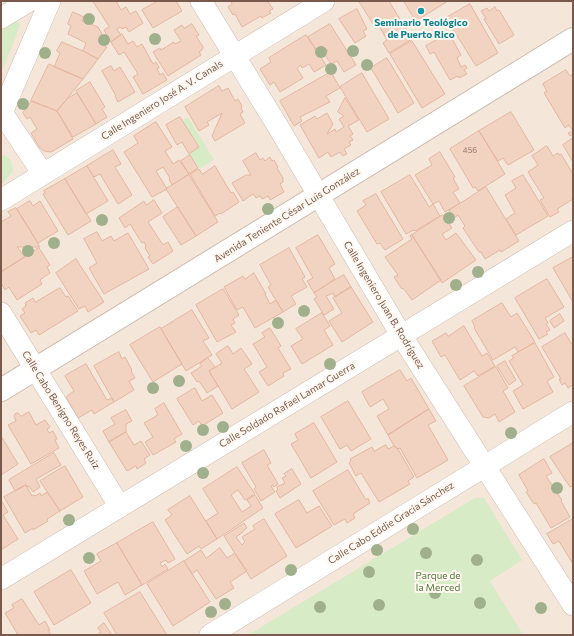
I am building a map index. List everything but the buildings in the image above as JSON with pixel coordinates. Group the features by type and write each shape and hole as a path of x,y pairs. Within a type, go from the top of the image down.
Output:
{"street":[{"path":"1,18 29,1"},
{"path":"43,174 1,113 50,1"},
{"name":"Calle Ingeniero Juan B. Rodríguez","path":"201,1 319,195 401,335 573,605"},
{"name":"Calle Ingeniero José A. V. Canals","path":"1,200 324,1"},
{"name":"Avenida Teniente César Luis González","path":"1,390 573,39"},
{"name":"Calle Soldado Rafael Lamar Guerra","path":"1,579 573,231"},
{"name":"Calle Cabo Benigno Reyes Ruiz","path":"1,313 120,507"},
{"name":"Calle Cabo Eddie Gracia Sánchez","path":"210,635 573,412"}],"shaded area":[{"path":"1,1 573,1 573,635 1,635"}],"green space":[{"path":"14,21 18,22 20,26 1,73 1,29"},
{"path":"188,117 214,160 199,169 189,154 199,147 183,121"},
{"path":"3,155 10,160 13,171 1,185 1,157"},
{"name":"Parque de la Merced","path":"475,498 484,498 522,560 490,581 523,635 248,635"}],"place":[{"name":"Seminario Teológico de Puerto Rico","path":"421,11"}]}
